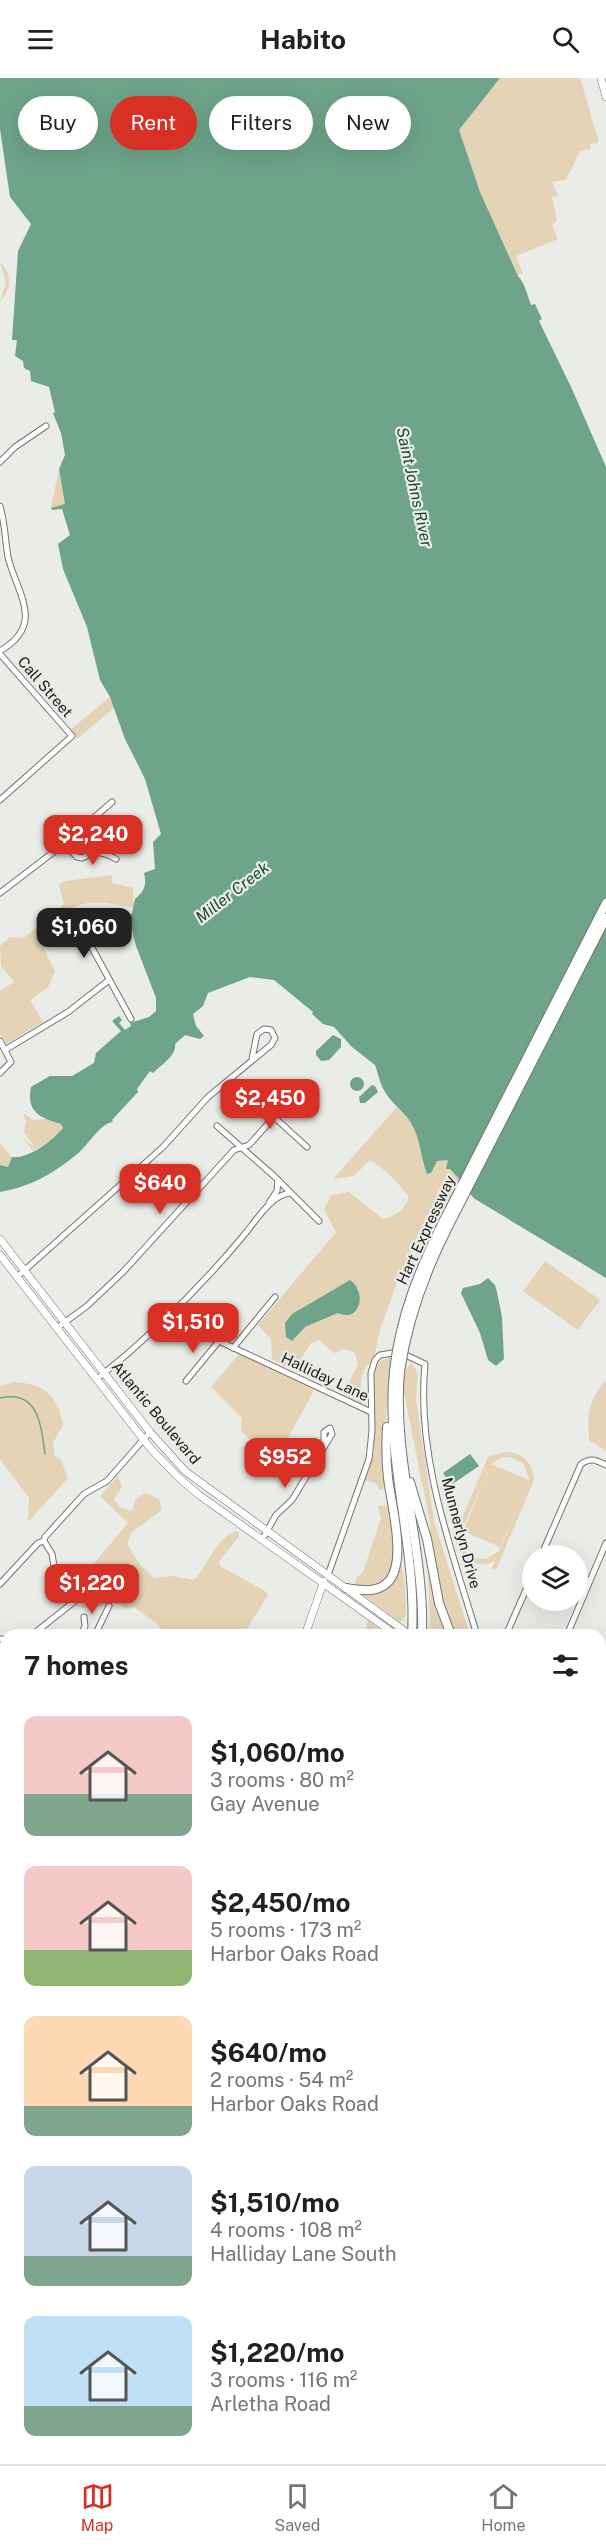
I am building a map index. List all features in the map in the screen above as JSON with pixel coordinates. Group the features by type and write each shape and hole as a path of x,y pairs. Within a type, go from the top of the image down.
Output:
{"highway":[{"name":"Hart Expressway","path":"422,1629 419,1573 400,1451 397,1371 404,1314 425,1257 606,903"},
{"name":"Hart Expressway","path":"412,1629 412,1569 394,1454 392,1394 410,1317 433,1256 606,918"},
{"path":"346,1588 366,1591 379,1588 387,1583 396,1570 396,1537 387,1458 392,1394"},
{"path":"400,1451 428,1539 439,1602 449,1629"}],"main road":[{"path":"601,78 606,97"},
{"name":"Atlantic Boulevard","path":"0,1239 2,1251 17,1277 159,1458 188,1486 388,1629"},
{"name":"Atlantic Boulevard","path":"2,1251 24,1270 150,1432 189,1475 403,1629"},
{"path":"307,1629 328,1575"}],"street":[{"path":"0,462 15,447 46,426"},
{"path":"0,506 11,567 26,605 26,615 21,632 0,653"},
{"path":"0,545 6,542"},
{"name":"Call Street","path":"0,653 72,736 0,800"},
{"path":"0,893 64,844 112,802"},
{"path":"64,844 77,857 82,858 96,851 102,851 116,859"},
{"path":"80,926 131,1019"},
{"path":"5,1050 68,1011 109,980"},
{"path":"17,1277 163,1147 208,1097 273,1041 274,1035 271,1030 264,1029 257,1034 252,1059"},
{"path":"0,1041 11,1062 0,1073"},
{"path":"252,1093 274,1118 307,1147"},
{"path":"57,1328 87,1306 117,1279 234,1150 249,1145 274,1118"},
{"path":"217,1126 278,1180 319,1221"},
{"path":"97,1379 147,1338 175,1311 264,1210 277,1191 278,1180"},
{"path":"264,1210 281,1196 290,1192"},
{"path":"233,1348 274,1298"},
{"name":"Halliday Lane","path":"175,1311 201,1332 371,1412"},
{"path":"186,1381 219,1341"},
{"name":"Munnerlyn Drive","path":"371,1412 370,1374 377,1357 390,1352 399,1352 425,1364 423,1409 437,1495 475,1629"},
{"path":"328,1575 369,1459 372,1431 371,1412"},
{"path":"0,1584 38,1543 44,1541 45,1537 84,1494 107,1481 150,1432"},
{"path":"262,1540 278,1512 292,1500 324,1446"},
{"path":"546,1545 581,1464 587,1459 594,1459 606,1465"},
{"path":"40,1629 75,1601 79,1595 76,1589 55,1572 52,1554 44,1541"},
{"path":"588,1585 606,1543"},
{"path":"509,1629 522,1599"},
{"path":"98,1629 109,1606"},
{"path":"570,1629 577,1611"},
{"path":"83,1629 84,1617"}],"shaded area":[{"path":"500,78 580,78 598,139 598,143 590,144 591,149 580,151 566,180 552,182 558,196 552,197 557,221 552,224 558,239 516,256 523,274 518,275 480,192 458,130"},
{"path":"0,262 7,271 9,282 7,292 0,301 6,283"},
{"path":"59,469 66,504 51,508"},
{"path":"110,697 114,708 77,739 70,730"},
{"path":"112,875 112,883 133,888 134,908 108,903 89,903 68,910 55,921 44,942 46,953 55,971 48,987 30,1000 43,1022 6,1044 0,1033 0,991 14,982 1,966 0,946 10,937 24,938 64,904 59,885 65,881"},
{"path":"397,1107 412,1124 432,1168 437,1161 448,1160 450,1169 460,1179 456,1194 427,1215 401,1272 380,1329 374,1358 365,1368 361,1379 362,1404 343,1394 358,1364 354,1352 344,1349 334,1353 319,1340 311,1343 296,1366 284,1366 272,1359 271,1339 258,1325 336,1232 324,1209 331,1195 349,1192 383,1219 400,1211 409,1197 391,1176 370,1160 354,1176 333,1179","holes":["359,1288 359,1309 349,1315 338,1313 305,1327 305,1306 319,1301 334,1289"]},
{"path":"23,1113 33,1120 45,1119 61,1124 63,1128 49,1142 33,1151 22,1137 35,1148 24,1132 26,1121"},
{"path":"0,1143 12,1157 8,1167 0,1165"},
{"path":"545,1261 600,1300 578,1330 523,1291"},
{"path":"239,1354 314,1390 275,1462 241,1431 242,1418 211,1387"},
{"path":"391,1356 385,1430 386,1488 379,1490 376,1483 365,1481 374,1453 372,1386 376,1364"},
{"path":"412,1363 418,1374 416,1400 434,1521 468,1629 451,1629 438,1589 429,1530 431,1528 403,1387 404,1370"},
{"path":"14,1382 34,1385 48,1393 57,1406 63,1425 53,1443 54,1455 61,1460 68,1478 28,1522 29,1498 0,1459 0,1386"},
{"path":"604,1382 606,1383 606,1451 589,1440 588,1431 592,1403"},
{"path":"505,1452 521,1456 529,1464 534,1480 496,1570 492,1568 495,1561 480,1564 467,1560 458,1549 455,1534 488,1457","holes":["510,1457 524,1464 529,1480 491,1464 501,1458","491,1465 463,1531 500,1547 529,1482 499,1551 486,1559 472,1558 463,1549 460,1534"]},
{"path":"118,1476 122,1487 114,1499 121,1508 132,1511 136,1498 145,1493 159,1499 162,1510 132,1532 127,1544 139,1563 154,1578 172,1576 194,1580 217,1546 229,1535 236,1531 239,1533 239,1537 219,1561 220,1566 265,1591 268,1595 247,1629 161,1629 159,1625 134,1607 127,1609 114,1602 98,1608 80,1608 95,1594 100,1581 91,1567 128,1523 100,1496"},
{"path":"385,1505 390,1510 395,1561 393,1572 379,1586 354,1586 357,1577 363,1572 381,1518 378,1506"},
{"path":"400,1558 405,1583 406,1616 400,1622 363,1595 378,1591"},
{"path":"428,1567 447,1629 430,1629"},
{"path":"368,1621 379,1629 366,1629"}],"water":[{"path":"0,78 500,78 459,130 480,192 531,305 535,304 542,319 539,321 606,467 606,1278 470,1194 456,1194 459,1179 450,1169 446,1169 448,1160 437,1161 431,1173 427,1174 414,1129 409,1119 385,1091 375,1065 352,1047 334,1027 323,1024 312,1014 313,1012 274,980 250,977 208,993 203,1006 193,1014 196,1026 204,1036 200,1039 185,1035 175,1044 171,1056 153,1073 150,1071 137,1089 138,1092 112,1120 113,1122 103,1126 81,1151 67,1162 31,1183 0,1192 0,1165 8,1167 12,1157 33,1152 63,1128 61,1124 36,1113 31,1102 31,1087 50,1076 72,1076 94,1063 96,1053 121,1031 112,1021 119,1016 122,1020 119,1023 125,1030 131,1026 130,1023 149,1017 156,1011 156,998 136,946 129,917 135,899 144,888 144,873 155,869 153,842 161,834 145,779 125,739 110,697 100,680 87,627 63,569 58,544 70,535 62,509 52,510 51,508 65,504 59,469 65,455 61,433 53,413 55,412 49,387 31,381 30,371 24,368 23,361 15,356 17,340 12,340 18,251 31,224 10,197 0,129"},
{"path":"333,1035 341,1039 341,1047 329,1060 321,1061 316,1051"},
{"path":"357,1077 362,1079 364,1084 362,1089 357,1091 352,1089 350,1084 352,1079"},
{"path":"372,1085 378,1092 365,1103 360,1103 359,1097"},
{"path":"488,1278 495,1285 502,1317 504,1359 496,1366 488,1360 480,1333 461,1293 463,1288 480,1284"},
{"path":"350,1280 359,1291 360,1298 359,1305 352,1314 338,1313 305,1327 292,1341 286,1337 285,1323 292,1314"},
{"path":"470,1454 479,1466 451,1485 443,1473"}],"waterway":[{"path":"0,1398 13,1397 23,1399 30,1404 36,1412 45,1454"}],"water label":[{"name":"Saint Johns River","path":"415,487"},
{"name":"Miller Creek","path":"232,892"}]}
